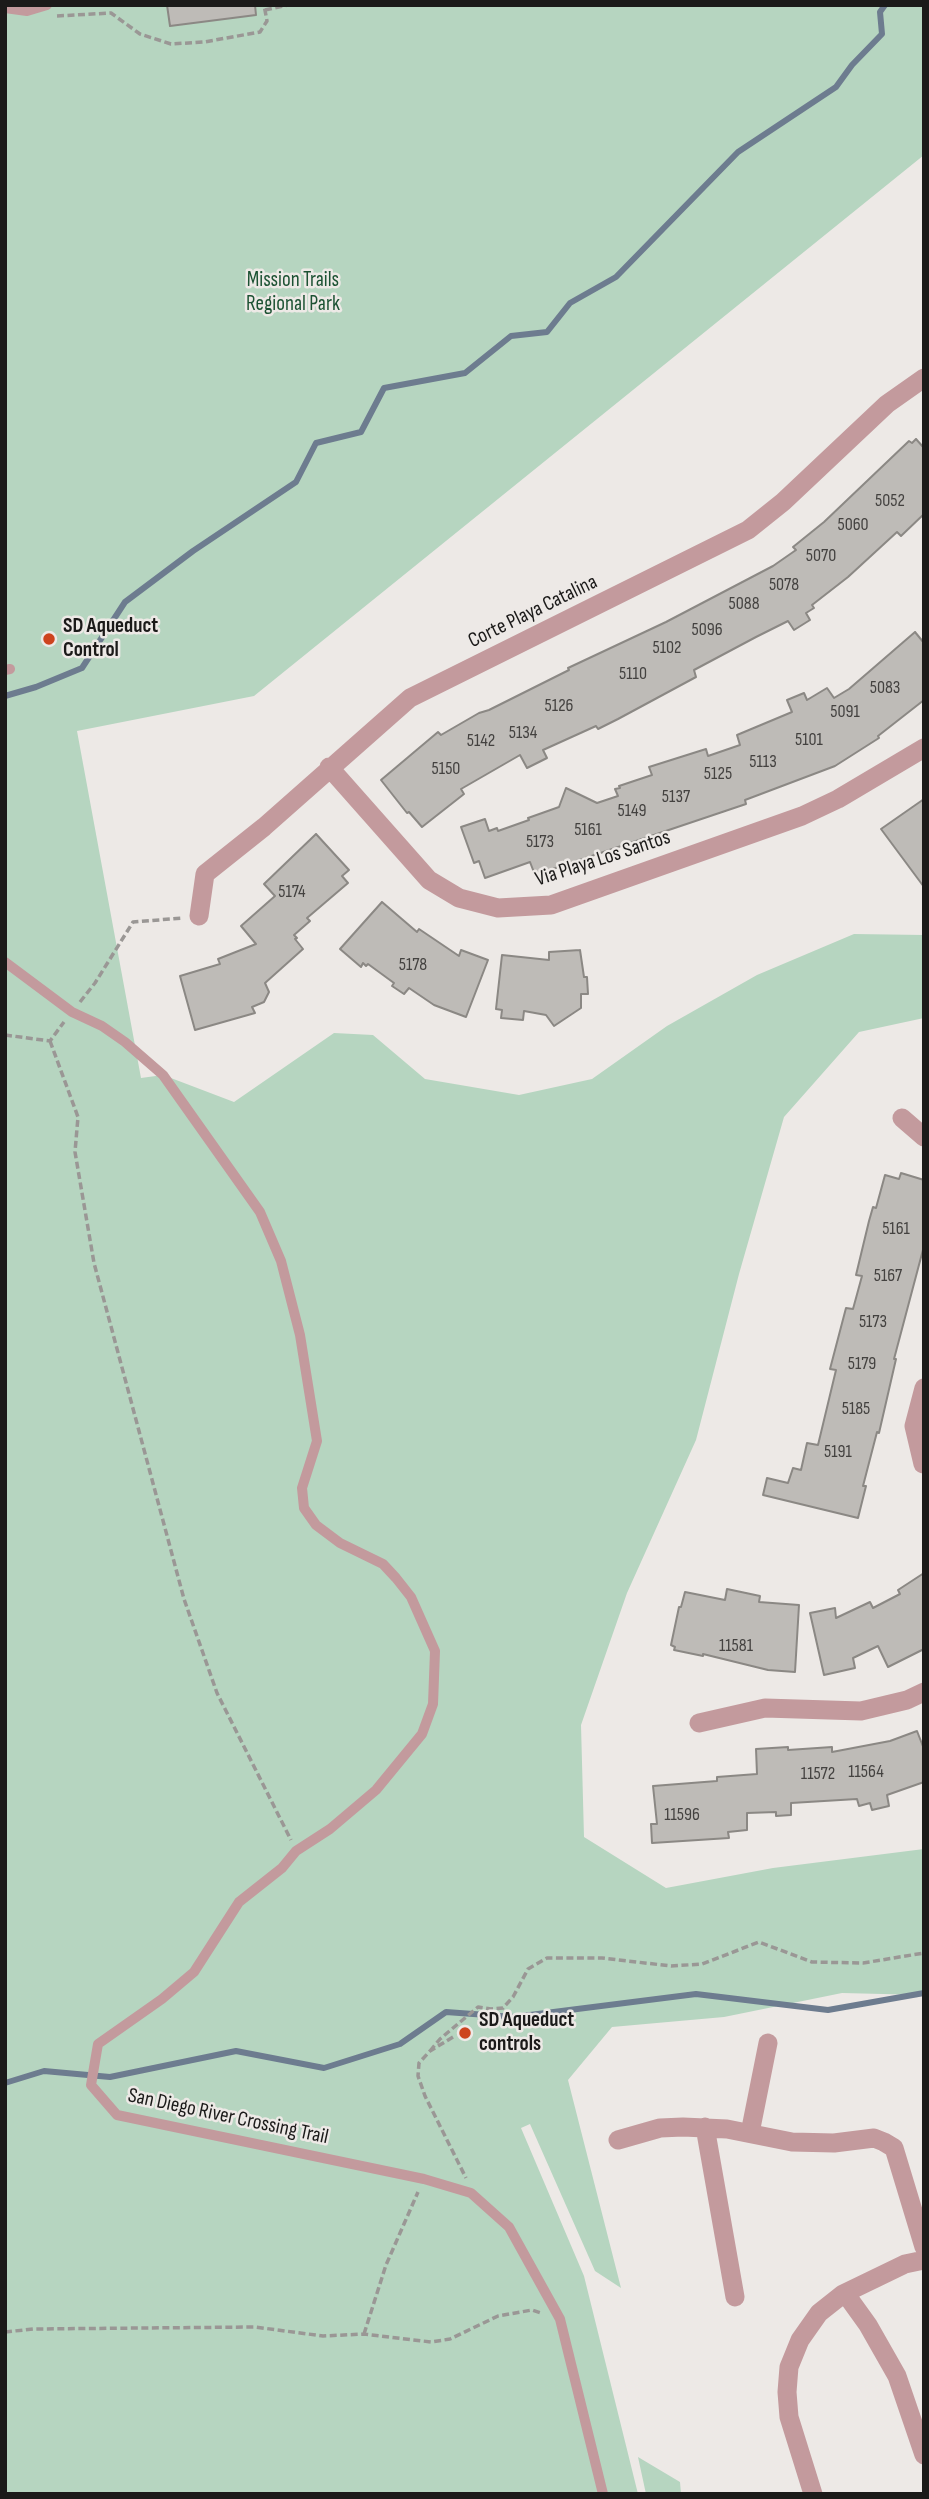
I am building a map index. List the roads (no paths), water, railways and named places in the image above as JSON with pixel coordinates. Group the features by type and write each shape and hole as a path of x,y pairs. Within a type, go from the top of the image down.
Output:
{"street":[{"name":"Corte Playa Catalina","path":"199,916 205,874 264,827 410,698 748,530 783,502 887,404 924,378"},
{"name":"Via Playa Los Santos","path":"329,767 429,880 459,898 498,908 551,905 802,816 838,799 924,748"},
{"path":"902,1118 924,1137"},
{"path":"923,1464 914,1426 924,1388"},
{"path":"699,1723 765,1708 861,1712 908,1700 924,1692"},
{"path":"750,2133 768,2043"},
{"path":"705,2127 735,2297"},
{"path":"618,2140 660,2128 705,2127 792,2142 834,2143 874,2138 894,2148 924,2247"},
{"path":"813,2494 789,2417 789,2367 800,2340 819,2313 845,2293 905,2264 924,2260"},
{"path":"845,2293 868,2325 897,2376 924,2455"}],"lane":[{"path":"5,8 27,11 47,5"},
{"name":"San Diego River Crossing Trail","path":"5,962 72,1012 102,1026 125,1042 163,1075 260,1212 281,1261 300,1335 317,1441 302,1488 304,1508 316,1525 340,1543 383,1564 411,1597 435,1651 433,1704 422,1734 376,1790 330,1829 296,1852 282,1868 239,1902 194,1972 162,1999 98,2044 91,2085 117,2115 424,2179 471,2193 509,2227 559,2319 603,2494"}],"waterway":[{"path":"5,696 36,687 82,668 125,602 193,551 296,482 316,443 361,432 384,388 465,373 511,336 547,332 570,303 616,277 738,152 836,87 852,65 882,34 880,12 885,5"},
{"path":"5,2083 44,2071 110,2077 236,2051 324,2068 400,2044 446,2012 514,2017 696,1994 828,2010 924,1993"}],"place":[{"name":"SD Aqueduct Control","path":"49,639"},
{"name":"SD Aqueduct controls","path":"465,2033"}],"park label":[{"name":"Mission Trails Regional Park","path":"293,293"}]}
